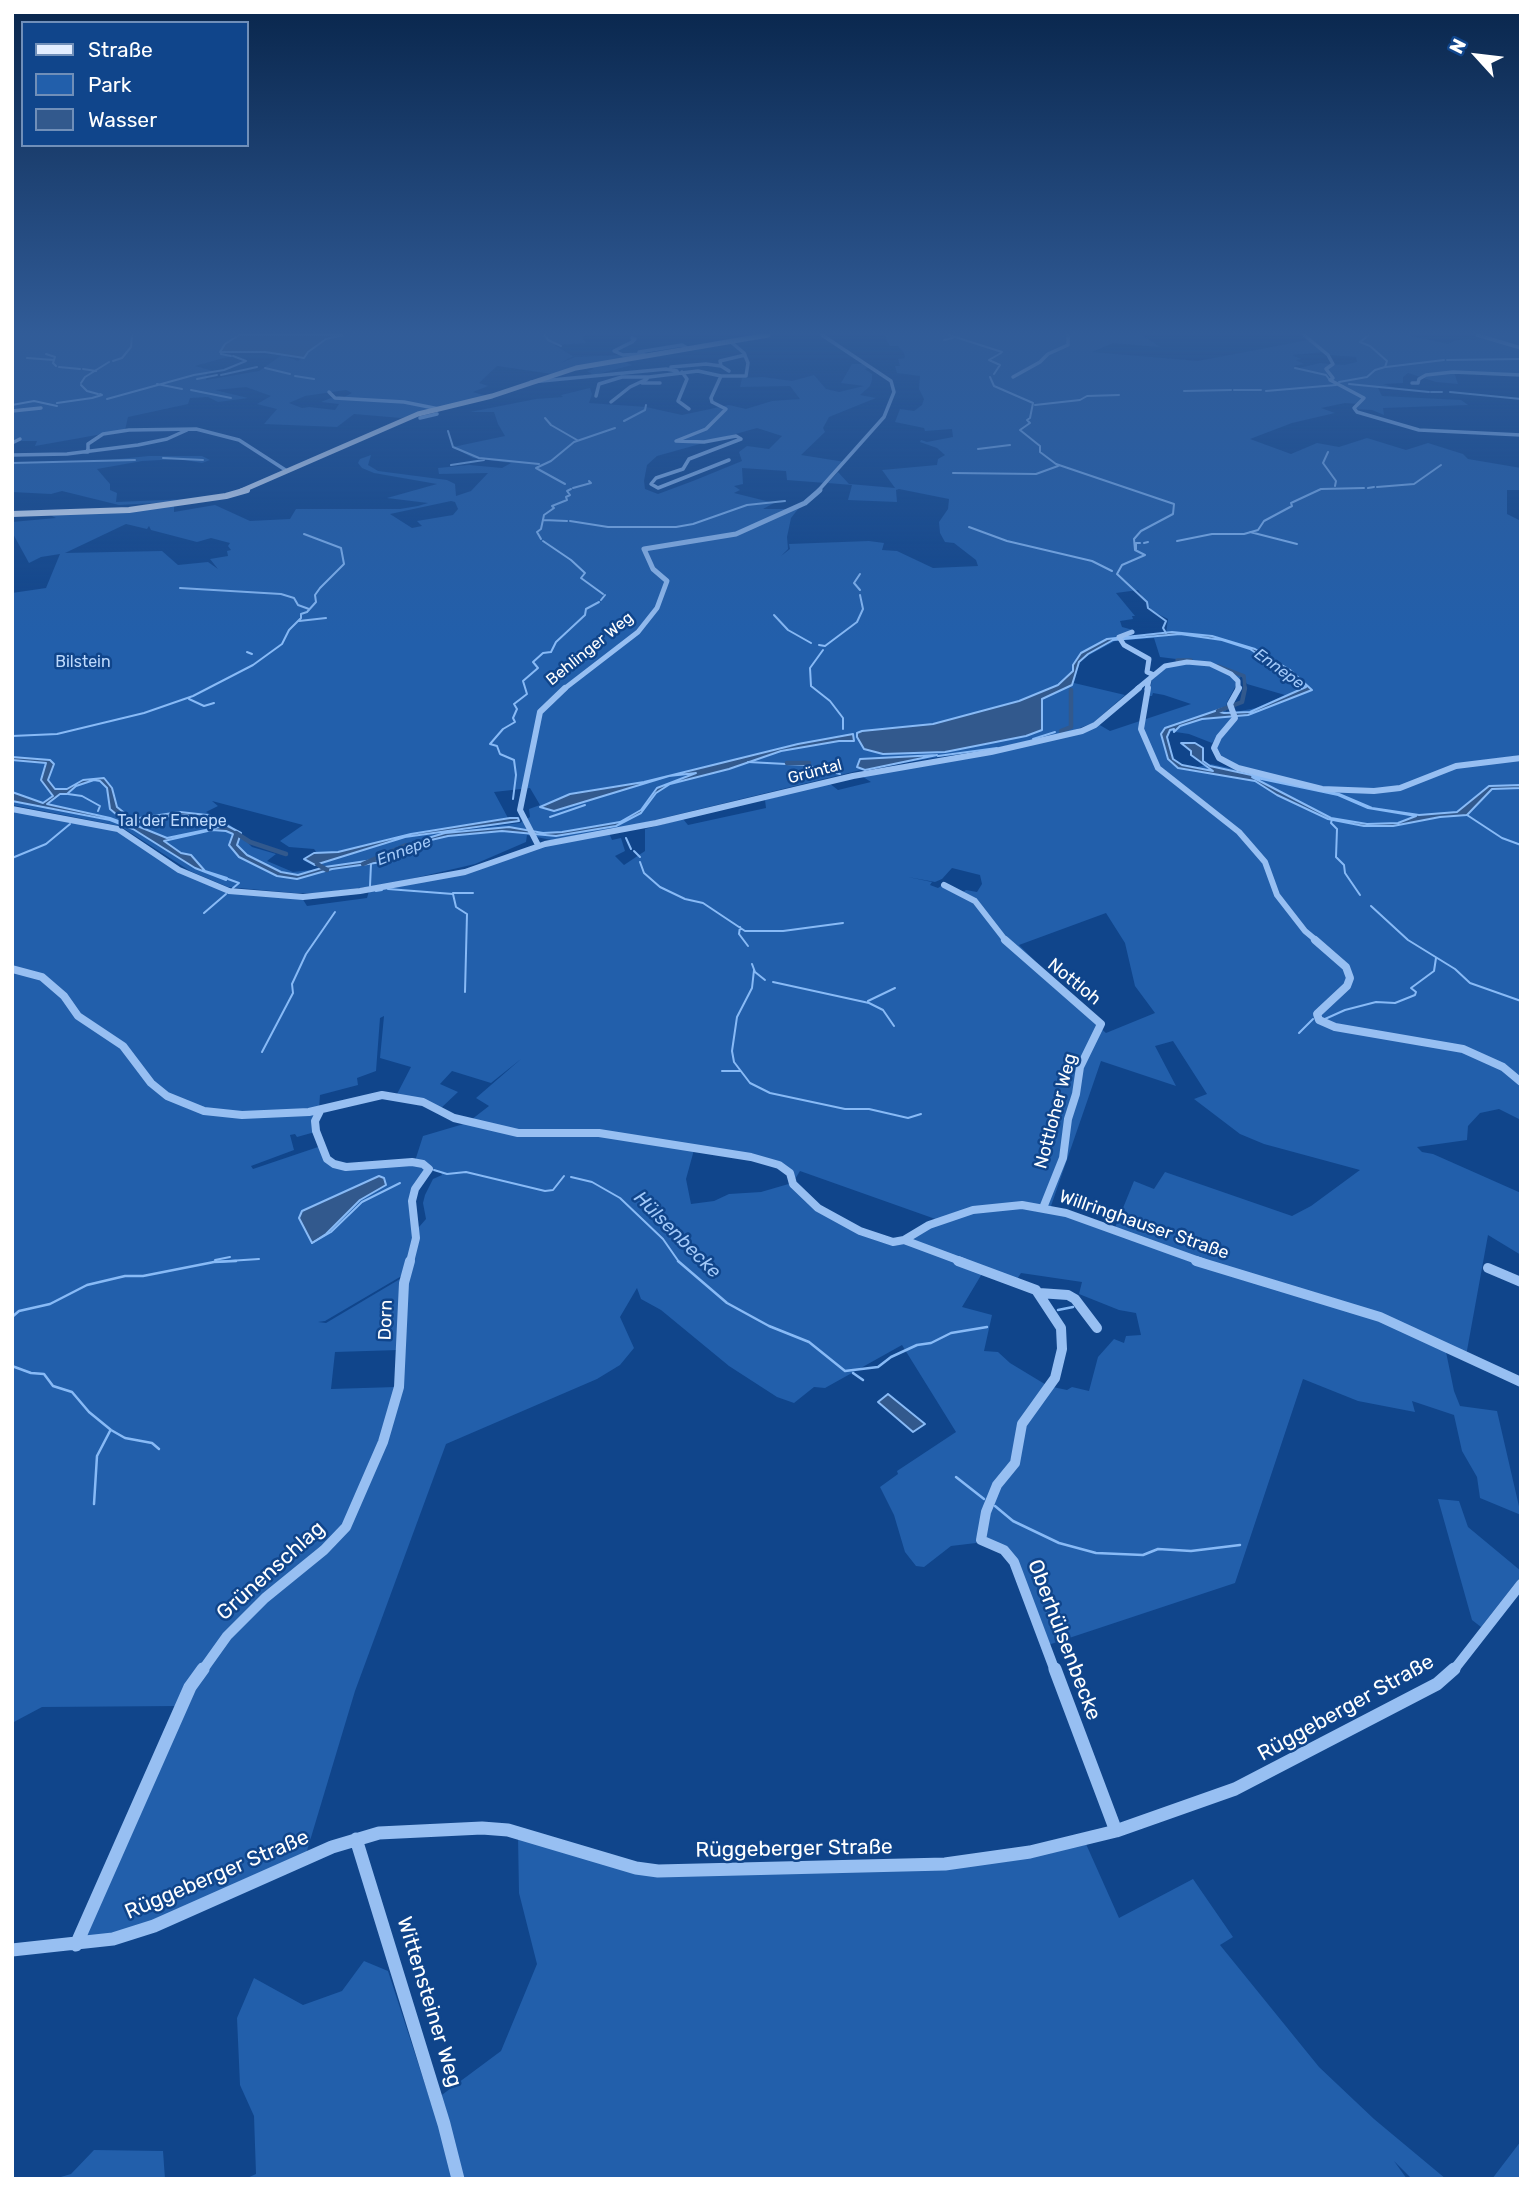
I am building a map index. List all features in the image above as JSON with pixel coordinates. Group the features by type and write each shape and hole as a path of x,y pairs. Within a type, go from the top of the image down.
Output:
{"main road":[{"path":"12,514 122,510 203,501 249,490 361,437"}],"street":[{"path":"87,449 97,437"},
{"path":"12,455 87,449 171,437"},
{"path":"230,437 239,440 287,471"},
{"path":"681,437 676,439 694,443 729,437"},
{"path":"729,460 658,488 652,487 653,480 681,470 689,459 739,437"},
{"name":"Behlinger Weg","path":"538,845 520,810 540,712 568,685 638,632 663,597 667,581 653,569 644,549 736,534 804,503 827,483 867,437"},
{"path":"12,443 20,439"},
{"path":"67,448 87,449"},
{"path":"1132,632 1120,638 1133,651 1150,659 1147,672 1151,678"},
{"path":"1521,758 1457,766 1411,784 1380,791 1329,790 1238,768 1217,756 1214,748 1233,711 1239,683 1235,676 1222,669 1199,662 1167,665 1151,678 1142,729 1149,752 1158,768 1239,832 1265,862 1277,895 1305,931 1346,967 1350,978 1347,986 1317,1014 1319,1020 1335,1027 1463,1049 1503,1067 1521,1082"},
{"name":"Grüntal","path":"12,809 112,827 179,870 229,891 274,895 326,895 426,880 475,869 538,845 656,824 853,776 1082,731 1098,723 1151,678"},
{"name":"Nottloh","path":"944,885 975,901 1011,948 1101,1024"},
{"path":"12,969 42,977 64,996 78,1016 122,1046 151,1083 183,1105 204,1111 242,1115 320,1111 382,1096 423,1102 454,1118 518,1133 599,1133 751,1157 779,1165 787,1171 793,1184 818,1208 860,1231 893,1242 904,1240 1040,1293 1068,1295 1075,1299 1097,1328"},
{"name":"Nottloher Weg","path":"1043,1208 1063,1158 1068,1119 1080,1068 1101,1024"},
{"name":"Dorn","path":"320,1111 315,1121 316,1131 327,1159 334,1164 346,1167 412,1162 424,1164 429,1169 415,1189 412,1201 416,1238 406,1274 400,1323 401,1368"},
{"name":"Willringhauser Straße","path":"904,1240 929,1225 973,1210 1022,1205 1066,1213 1161,1250 1405,1326 1494,1372 1521,1382"},
{"path":"1488,1268 1521,1282"},
{"name":"Oberhülsenbecke","path":"1040,1293 1061,1328 1062,1349 1059,1364 1050,1387 1022,1424 1015,1463 997,1485 986,1512 981,1540 1004,1550 1014,1562 1116,1831"},
{"name":"Grünenschlag","path":"76,1945 190,1687 222,1643 246,1617 292,1573 336,1539 346,1527 383,1442 399,1387 401,1368"},
{"name":"Rüggeberger Straße","path":"12,1950 113,1939 154,1926 307,1857 379,1833 482,1828 508,1830 636,1868 659,1871 946,1864 1030,1852 1116,1831 1235,1789 1437,1684 1453,1671 1521,1584"},
{"name":"Wittensteiner Weg","path":"356,1839 444,2124 458,2179"}],"green space":[{"path":"12,437 84,437 35,446 37,441 12,441"},
{"path":"499,437 724,437 657,456 647,465 644,481 645,489 658,494 742,461 739,452 747,446 769,449 781,437 820,437 801,455 845,462 826,483 787,480 786,471 742,468 743,484 734,486 740,490 734,493 774,503 763,509 789,509 740,532 698,540 744,532 802,504 791,518 787,537 788,549 781,556 790,549 789,544 869,541 884,543 882,550 897,551 933,568 978,566 976,560 954,543 945,542 940,533 939,522 948,509 949,499 899,489 896,490 897,502 848,500 852,485 828,483 838,472 849,484 895,488 882,470 937,465 938,459 945,455 937,448 920,442 952,437 1255,437 1250,439 1291,454 1317,443 1339,447 1367,438 1406,450 1428,443 1463,454 1468,459 1521,468 1521,490 1507,490 1507,514 1521,521 1521,755 1465,763 1391,789 1345,790 1315,786 1341,792 1392,790 1456,768 1521,759 1521,1120 1499,1109 1480,1113 1468,1126 1467,1140 1417,1147 1422,1152 1433,1154 1521,1193 1521,1255 1488,1235 1466,1356 1445,1347 1454,1391 1460,1406 1497,1411 1521,1515 1480,1498 1477,1477 1462,1451 1454,1415 1412,1401 1415,1412 1358,1401 1303,1379 1235,1583 1048,1645 1010,1551 977,1537 976,1543 951,1546 924,1567 916,1566 905,1552 894,1515 880,1487 898,1474 897,1471 956,1432 902,1345 825,1388 814,1387 794,1403 777,1397 729,1366 661,1310 641,1299 637,1288 620,1317 634,1348 620,1365 597,1379 446,1444 355,1691 306,1854 146,1924 112,1935 84,1938 87,1924 150,1777 184,1704 202,1674 262,1602 337,1540 349,1526 379,1460 401,1387 404,1365 401,1323 406,1283 419,1227 426,1219 423,1203 425,1195 433,1179 442,1175 425,1163 415,1161 423,1136 467,1123 489,1106 476,1098 521,1059 491,1083 452,1071 440,1084 458,1092 440,1109 424,1102 396,1096 411,1067 380,1058 384,1016 380,1018 376,1071 357,1078 358,1085 320,1095 319,1109 279,1114 316,1112 315,1132 297,1137 295,1134 290,1135 294,1150 251,1166 253,1169 321,1146 325,1159 336,1167 411,1163 421,1165 427,1171 414,1189 411,1201 415,1239 405,1274 325,1321 318,1322 326,1323 405,1276 398,1323 399,1350 335,1352 331,1389 396,1387 371,1470 344,1526 323,1549 291,1572 239,1621 217,1646 179,1706 42,1707 12,1723 12,810 105,825 122,833 177,871 211,886 229,892 302,898 307,906 367,898 369,891 476,870 539,847 609,833 612,840 621,838 625,851 615,856 624,865 645,851 645,829 683,819 688,825 766,808 765,800 829,783 838,790 871,782 860,775 992,752 1082,732 1098,724 1110,731 1191,704 1164,695 1153,693 1149,696 1152,679 1167,666 1184,663 1184,660 1160,657 1154,638 1115,641 1080,660 1074,683 1125,695 1093,723 1069,732 1001,747 865,769 622,828 551,840 527,835 526,842 475,864 389,884 320,893 228,887 190,871 120,826 12,805 12,593 46,588 60,554 41,557 29,563 12,532 12,522 56,518 46,513 119,512 174,506 174,512 215,505 250,521 290,519 296,509 400,509 428,503 387,498 437,484 374,473 362,468 358,463 360,459 371,455 368,465 378,471 447,480 455,484 456,496 471,491 488,473 439,474 438,468 469,465 502,468 511,463 473,458 453,447","holes":["451,501 455,502 458,509 453,515 417,521 422,526 412,528 390,514","126,524 147,529 149,526 151,530 197,542 211,538 230,543 228,546 231,550 227,551 228,556 210,559 218,569 208,562 178,565 162,551 65,553","1138,590 1152,611 1168,619 1166,634 1118,637 1133,630 1122,627 1120,621 1133,619 1132,616 1135,616 1116,593","1241,676 1247,684 1285,695 1256,708 1235,712 1237,715 1225,715 1227,702","1169,731 1189,734 1212,743 1221,732 1226,732 1216,746 1221,755 1216,749 1221,758 1231,765 1306,785 1211,764 1197,767 1182,765 1174,760 1166,735","530,788 540,805 529,809 530,817 520,823 392,839 508,818 494,792","212,801 303,825 280,841 289,847 314,849 317,853 311,860 320,869 293,872 267,861 276,854 252,847 230,825 206,812 218,806","952,868 980,875 982,884 977,892 963,892 977,901 1007,941 1028,963 1034,960 1019,945 1106,913 1125,943 1135,986 1155,1013 1106,1033 1010,948 972,900 954,890 930,885 932,882 908,877 935,882 942,879","78,1013 128,1048 154,1082 169,1096 185,1104 226,1113 279,1114 242,1116 184,1106 166,1097 152,1085 124,1050 75,1015","1173,1041 1207,1094 1194,1099 1240,1134 1264,1144 1360,1170 1311,1206 1292,1216 1165,1172 1154,1189 1134,1181 1114,1230 1051,1206 1101,1061 1176,1086 1155,1046","694,1150 750,1157 778,1166 789,1174 792,1183 761,1192 729,1194 714,1201 691,1204 686,1179","800,1171 941,1221 941,1222 903,1241 893,1243 876,1239 817,1209 792,1184","983,1272 1014,1284 1021,1273 1082,1282 1079,1294 1119,1310 1136,1313 1141,1335 1126,1336 1124,1343 1114,1339 1098,1357 1089,1391 1072,1387 1067,1390 1048,1386 1010,1363 998,1352 984,1351 992,1315 962,1307"]},
{"path":"149,456 202,456 210,460 202,463 179,459 142,461 97,469 110,484 110,490 117,493 116,502 190,499 173,502 119,505 62,491 51,494 12,492 12,463 89,462"},
{"path":"1438,1499 1459,1501 1468,1527 1521,1571 1521,1576 1481,1627 1472,1620"},
{"path":"518,1836 635,1872 904,1870 1086,1844 1119,1918 1193,1879 1233,1937 1220,1945 1319,2067 1374,2119 1446,2179 1412,2179 1394,2161 1407,2179 245,2179 256,2174 254,2116 240,2085 237,2018 254,1978 303,2005 342,1991 364,1961 388,1971 431,2103 501,2051 537,1964 519,1893"},
{"path":"1521,2141 1521,2179 1492,2179"},
{"path":"94,2150 163,2151 165,2179 54,2179 71,2174"}],"water":[{"path":"1172,632 1212,636 1255,649 1290,670 1312,690 1248,715 1202,719 1180,726 1174,732 1174,729 1170,730 1167,737 1173,759 1182,765 1213,771 1191,755 1191,751 1181,743 1195,743 1203,748 1203,761 1210,766 1339,794 1372,808 1419,815 1457,812 1489,786 1521,785 1521,788 1492,789 1467,815 1393,826 1364,826 1328,819 1277,795 1255,781 1178,768 1168,759 1161,734 1165,728 1225,708 1220,712 1250,712 1306,687 1250,649 1222,640 1180,634 1113,640 1088,654 1079,662 1072,685 1042,699 1042,730 1026,736 945,752 883,754 864,749 857,737 857,733 862,731 933,724 1019,701 1058,685 1073,671 1073,665 1081,653 1107,639","holes":["1252,777 1338,795 1368,808 1416,816 1398,823 1367,824 1331,818"]},
{"path":"853,734 854,741 781,751 729,769 670,784 656,793 641,813 616,826 556,836 502,831 448,836 431,840 382,862 332,869 297,879 277,876 239,857 229,845 233,834 226,831 212,830 164,841 181,853 191,855 205,871 227,878 226,880 195,868 133,829 110,820 12,801 12,792 43,803 53,796 41,780 46,763 12,760 12,757 50,760 54,764 48,780 55,789 67,789 83,780 104,778 112,788 117,807 132,819 180,812 207,815 241,833 237,845 247,855 281,872 298,875 325,867 387,858 428,838 445,833 509,827 543,833 562,832 620,822 641,810 657,788 696,773 669,776 554,811 540,807 570,794 644,782 798,744","holes":["94,780 100,781 107,788 110,809 129,825 47,804 60,794 67,794 76,786","185,815 220,827 167,838 135,825 161,817"]},
{"path":"937,755 865,770 857,767 860,759"},
{"path":"518,818 519,821 405,837 315,865 304,859 314,853 338,852 411,834"},
{"path":"379,1176 384,1178 386,1185 360,1200 326,1234 312,1243 299,1218 302,1211"},
{"path":"888,1394 925,1424 913,1432 878,1402"}],"waterway":[{"path":"450,437 453,447 479,458 539,464"},
{"path":"572,437 577,440"},
{"path":"565,484 536,468 551,461 574,442 588,437"},
{"path":"1029,437 1040,446 1040,452 1056,464 1174,504 1173,514 1141,531 1134,539 1135,550 1145,555 1122,565 1117,574 1147,602 1148,608 1166,621 1163,628 1166,633"},
{"path":"978,449 1010,445"},
{"path":"1328,452 1323,463 1336,481 1335,486"},
{"path":"163,458 203,460"},
{"path":"12,463 135,460"},
{"path":"451,465 484,460"},
{"path":"1377,487 1414,484 1441,465"},
{"path":"953,473 1036,474 1058,466"},
{"path":"573,488 591,483 589,481"},
{"path":"1368,488 1374,487"},
{"path":"1251,532 1258,530 1264,521 1292,506 1291,503 1321,489 1364,488"},
{"path":"541,539 537,532 541,529 544,515 554,508 552,506 567,500 566,497 570,495 567,491 571,489"},
{"path":"570,521 608,527 676,527 693,524 747,505 785,501"},
{"path":"543,520 567,521"},
{"path":"969,527 1007,541 1092,561 1112,571"},
{"path":"1177,541 1212,534 1251,532"},
{"path":"1251,532 1297,544"},
{"path":"12,736 57,734 144,713 193,696 253,665 282,644 289,630 301,618 301,614 307,612 316,602 315,595 320,588 344,564 341,548 304,534"},
{"path":"543,541 571,560 585,573 581,578 603,594"},
{"path":"1144,543 1148,542"},
{"path":"1136,549 1136,543 1140,543"},
{"path":"860,574 854,583 860,590"},
{"path":"180,588 281,594 294,598 298,605 309,609"},
{"path":"601,600 605,595"},
{"path":"819,645 825,646 857,622 863,609 860,595"},
{"path":"513,799 516,775 514,760 500,754 497,746 490,744 503,729 515,722 513,718 517,709 514,704 527,694 523,681 538,668 533,662 543,653 551,652 556,642 585,615 586,609 599,602"},
{"path":"774,615 788,630 811,643"},
{"path":"299,621 326,618"},
{"path":"823,650 810,668 811,686 830,701 843,718 843,729"},
{"path":"247,652 252,654"},
{"path":"1177,660 1191,660"},
{"path":"1218,666 1244,676 1245,688"},
{"path":"1218,711 1242,702 1245,688"},
{"path":"1061,731 1071,727 1071,690"},
{"path":"189,699 204,706 214,703"},
{"path":"1033,739 1055,732"},
{"path":"938,756 997,748"},
{"path":"748,762 805,765 840,774"},
{"path":"787,763 809,763"},
{"path":"68,794 82,796 100,806 98,811"},
{"path":"550,817 585,805"},
{"path":"1467,815 1502,838 1521,845"},
{"path":"1332,819 1331,823 1337,829 1336,857 1344,865 1345,873 1360,895"},
{"path":"12,858 46,844 70,824"},
{"path":"236,833 250,842 286,854"},
{"path":"626,838 631,849"},
{"path":"363,864 406,845"},
{"path":"634,851 640,857"},
{"path":"640,862 644,873 660,887 685,899 703,903 740,928"},
{"name":"Ennepe","path":"317,864 327,870"},
{"path":"370,886 371,864"},
{"path":"228,879 239,883 233,888"},
{"path":"388,889 453,894 456,907 467,914 465,992"},
{"path":"376,891 382,890"},
{"path":"453,893 473,893"},
{"path":"204,913 226,894"},
{"path":"1371,906 1408,940 1455,969 1470,983 1521,1001"},
{"path":"262,1052 293,993 292,984 306,954 335,912"},
{"path":"740,928 745,931 783,931 843,923"},
{"path":"740,928 739,934 748,946"},
{"path":"1325,1019 1345,1010 1376,1002 1395,1003 1415,995 1416,992 1411,988 1434,971 1436,958"},
{"path":"752,964 755,972 765,980"},
{"path":"754,970 752,988 737,1017 732,1051 734,1062 750,1083 770,1093 845,1109 869,1109 908,1118 921,1114"},
{"path":"773,982 869,1003 883,1010 894,1026"},
{"path":"868,1001 895,988"},
{"path":"1299,1033 1313,1019"},
{"path":"722,1071 740,1071"},
{"name":"Hülsenbecke","path":"434,1170 447,1174 466,1172 545,1191 553,1190 564,1176"},
{"name":"Hülsenbecke","path":"571,1177 592,1182 620,1198 663,1239 679,1262"},
{"name":"Hülsenbecke","path":"312,1243 331,1232 362,1202 400,1183"},
{"name":"Hülsenbecke","path":"215,1260 230,1257"},
{"name":"Hülsenbecke","path":"213,1262 259,1259"},
{"name":"Hülsenbecke","path":"12,1317 19,1311 50,1304 87,1285 125,1276 143,1276 214,1262 236,1261"},
{"name":"Hülsenbecke","path":"679,1262 727,1303 769,1326 809,1342 845,1371 878,1367 891,1357 917,1345 931,1343 951,1333 987,1327"},
{"path":"1058,1310 1073,1307"},
{"path":"12,1366 31,1373 44,1374 53,1386 72,1392 89,1412 111,1430 125,1438 152,1443 159,1449"},
{"path":"853,1373 863,1380"},
{"path":"94,1504 97,1456 110,1431"},
{"path":"956,1477 984,1499"},
{"path":"995,1506 1013,1521 1059,1543 1096,1553 1143,1555 1158,1549 1191,1551 1240,1545"}],"park label":[{"name":"Bilstein","path":"83,662"},
{"name":"Tal der Ennepe","path":"172,821"}]}
